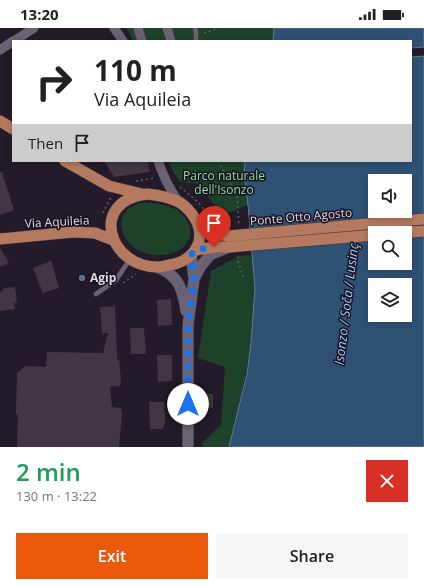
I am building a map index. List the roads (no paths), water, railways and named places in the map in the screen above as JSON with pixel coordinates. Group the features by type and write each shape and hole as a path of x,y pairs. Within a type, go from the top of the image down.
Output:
{"main road":[{"path":"0,121 12,128"},
{"path":"67,162 109,186 156,195 178,201 186,207 196,219 200,231 200,240 193,252 182,261 172,265 157,267"},
{"path":"147,194 135,196 123,202 115,211 110,225 113,240 119,249 130,259 166,270 172,275 183,291 188,325"},
{"name":"Ponte Otto Agosto","path":"232,246 424,219"},
{"path":"198,225 205,230 219,235 232,246"},
{"path":"412,232 424,231"},
{"name":"Via Aquileia","path":"0,239 73,232 95,233 113,240"},
{"name":"Ponte Otto Agosto","path":"232,246 368,236"},
{"path":"193,252 214,247 232,246"},
{"path":"194,279 201,266 210,255 232,246"},
{"path":"188,447 188,325 194,279 193,252"}],"street":[{"path":"15,40 34,28"},
{"path":"114,28 122,40"},
{"path":"138,28 142,40"},
{"path":"167,28 172,40"},
{"path":"0,50 12,42"},
{"path":"158,162 168,188 178,201"}],"lane":[{"path":"195,28 196,38"},
{"path":"96,294 116,280 130,259"}],"water":[{"path":"274,28 424,28 424,47 412,48 412,40 273,40"},
{"name":"Isonzo / Soča / Lusinç","path":"424,56 424,447 229,447 247,374 251,343 255,289 244,175 245,162 412,162 412,57"}],"place":[{"name":"Agip","path":"82,278"}],"park label":[{"name":"Parco naturale dell'Isonzo","path":"224,183"}]}
